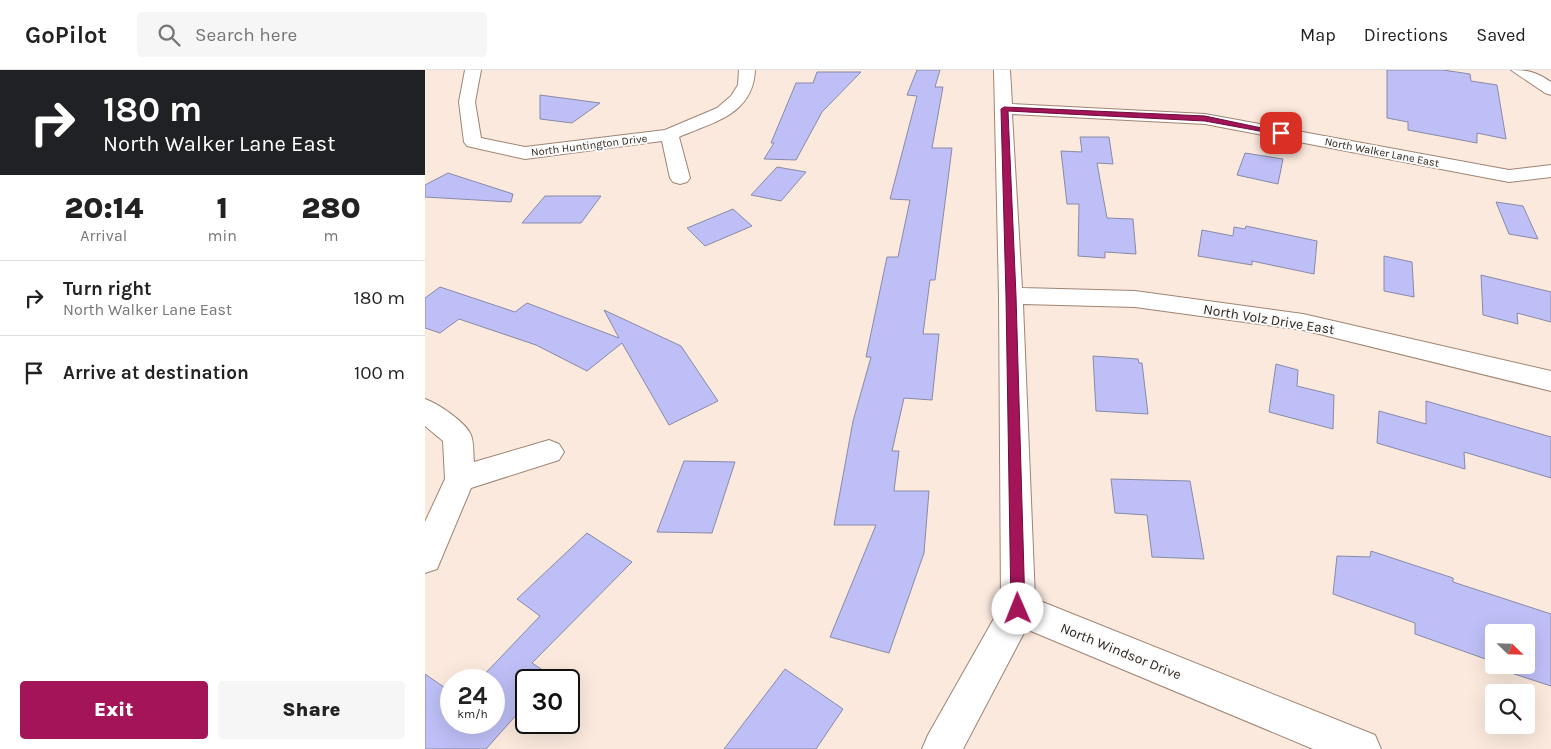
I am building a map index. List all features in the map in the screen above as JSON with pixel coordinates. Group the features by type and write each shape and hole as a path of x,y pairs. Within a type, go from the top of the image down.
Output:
{"street":[{"name":"North Huntington Drive","path":"473,70 467,102 473,142 525,153 669,135 723,112 738,99 747,85 747,70"},
{"path":"942,749 1018,609 1011,296 1002,70"},
{"path":"1519,70 1537,79 1551,90"},
{"name":"North Walker Lane East","path":"1004,109 1205,119 1509,176 1551,171"},
{"path":"669,135 680,178"},
{"name":"North Volz Drive East","path":"1011,296 1135,299 1303,322 1551,380"},
{"path":"425,410 457,436 460,479 425,558"},
{"path":"460,479 549,452"},
{"name":"North Windsor Drive","path":"1018,609 1361,749"}],"building":[{"path":"917,70 940,70 935,87 943,87 932,148 952,148 935,280 930,280 923,334 939,334 932,400 904,398 892,451 899,451 894,491 929,491 924,553 889,653 830,637 876,525 834,525 853,421 871,357 866,357 887,257 898,257 910,200 890,199 917,96 907,95"},
{"path":"1387,70 1443,70 1470,74 1471,81 1497,85 1506,139 1477,133 1477,143 1408,130 1408,122 1387,118"},
{"path":"817,72 861,72 822,112 796,160 764,159 774,143 771,143 796,83 813,83"},
{"path":"540,95 600,103 572,123 540,119"},
{"path":"1080,137 1109,137 1113,164 1097,163 1107,218 1133,219 1136,254 1105,252 1105,258 1078,256 1079,204 1067,204 1061,151 1082,152"},
{"path":"1245,153 1283,159 1278,184 1237,175"},
{"path":"777,167 806,172 781,201 751,195"},
{"path":"448,173 513,194 511,202 425,197 425,185"},
{"path":"545,196 601,196 581,223 522,223"},
{"path":"1496,202 1523,206 1538,239 1509,234"},
{"path":"733,209 752,226 705,246 687,228"},
{"path":"1246,226 1317,241 1314,274 1252,261 1252,265 1198,256 1202,230 1233,236 1234,227 1245,229"},
{"path":"1384,256 1412,262 1414,297 1384,291"},
{"path":"1481,275 1551,292 1551,322 1517,313 1518,324 1483,315"},
{"path":"440,287 515,312 527,303 619,338 604,310 681,346 718,401 669,425 622,343 587,371 536,345 459,319 440,333 425,328 425,298"},
{"path":"1093,356 1138,359 1139,363 1142,363 1148,414 1096,411"},
{"path":"1276,364 1298,370 1297,386 1334,395 1333,429 1269,412"},
{"path":"1426,401 1551,437 1551,478 1464,452 1465,469 1377,443 1379,411 1426,424"},
{"path":"684,461 735,462 712,533 657,532"},
{"path":"1111,479 1190,481 1204,559 1152,557 1147,515 1115,513"},
{"path":"587,533 632,562 532,663 541,669 515,669 515,716 505,728 505,669 489,669 540,616 517,599"},
{"path":"1371,551 1453,578 1453,582 1551,614 1551,686 1514,674 1535,674 1535,624 1485,624 1485,659 1415,634 1415,623 1333,594 1337,556 1370,557"},
{"path":"785,669 843,709 816,749 724,749"},
{"path":"425,674 440,684 440,734 499,734 486,749 425,749"}],"route":[{"path":"1018,609 1011,296 1004,109 1205,119 1281,133"}]}
